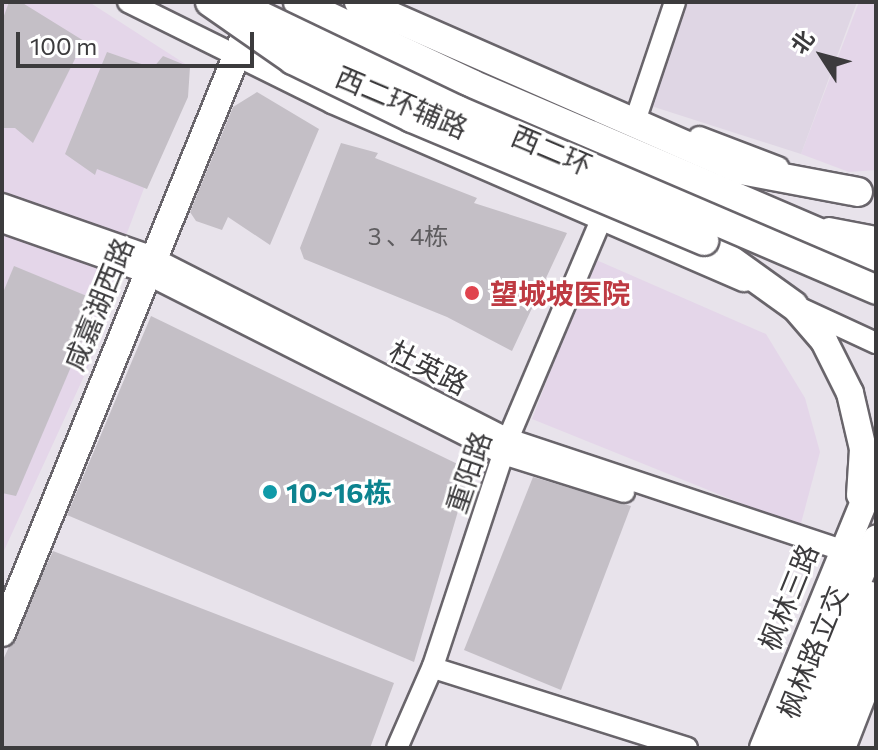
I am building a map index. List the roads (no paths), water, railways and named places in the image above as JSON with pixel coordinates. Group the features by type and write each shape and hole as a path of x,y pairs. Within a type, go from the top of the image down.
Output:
{"highway":[{"path":"210,2 293,60 399,112 704,241 793,305"},
{"name":"西二环","path":"232,2 457,110 876,290"},
{"name":"西二环","path":"298,2 472,84 803,223 876,257"},
{"path":"359,2 741,170 870,195"}],"main road":[{"name":"咸嘉湖西路","path":"2,633 227,54 239,2"},
{"name":"咸嘉湖西路","path":"227,54 260,2"},
{"name":"咸嘉湖西路","path":"2,609 145,263"},
{"path":"793,305 824,341 850,393 863,449 854,521"},
{"name":"枫林三路","path":"763,748 876,472"},
{"name":"枫林路立交","path":"786,748 876,539"},
{"name":"枫林路立交","path":"808,748 876,580"},
{"path":"842,748 876,661"}],"street":[{"name":"西二环辅路","path":"128,2 227,54 876,343"},
{"path":"388,2 638,112 870,195"},
{"path":"638,112 675,2"},
{"name":"杜英路","path":"2,204 145,263 509,448 840,555"},
{"name":"重阳路","path":"397,748 433,666 509,448 605,220"},
{"name":"杜英路","path":"2,222 145,263"},
{"path":"803,223 876,237"},
{"name":"重阳路","path":"406,748 438,673 509,448"},
{"path":"826,748 876,620"},
{"path":"438,673 656,748"},
{"path":"438,673 687,748"}],"place":[{"name":"望城坡医院","path":"472,293"},
{"name":"10~16栋","path":"270,492"}]}
